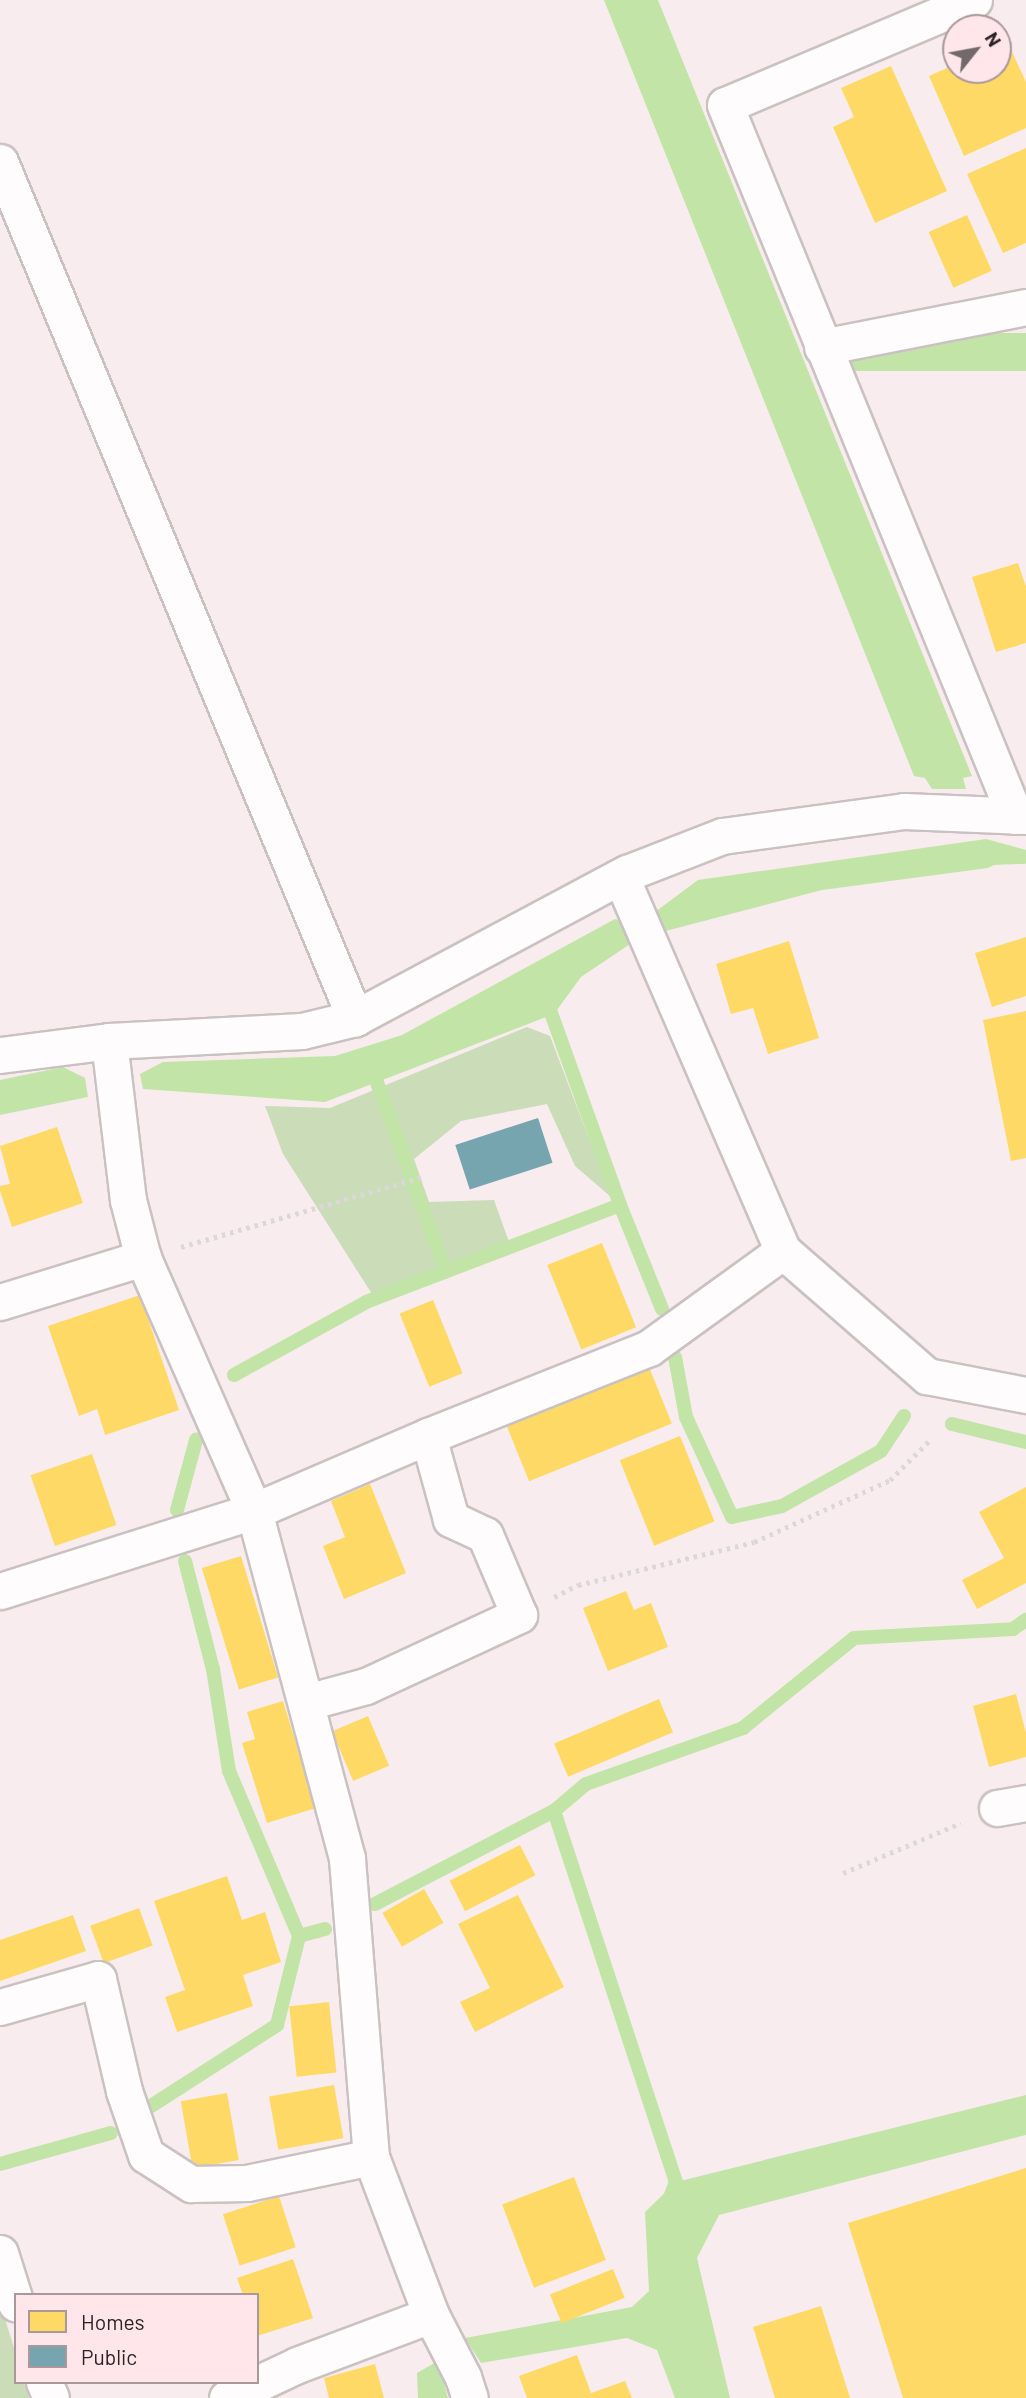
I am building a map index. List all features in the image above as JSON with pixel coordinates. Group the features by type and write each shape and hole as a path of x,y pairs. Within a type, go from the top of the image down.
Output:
{"street":[{"path":"0,1055 109,1041 302,1031 355,1018 628,892 722,836 904,811 1020,816 821,347 725,105 974,0"},
{"path":"0,162 355,1018"},
{"path":"821,347 1026,307"},
{"path":"628,892 783,1251 927,1376 1026,1395"},
{"path":"109,1041 128,1200 143,1258 254,1511 347,1859 370,2157 431,2315 463,2376 470,2398"},
{"path":"0,1591 254,1511 428,1436 649,1348 783,1251"},
{"path":"0,1302 143,1258"},
{"path":"307,1702 366,1686 519,1615 485,1535 451,1519 428,1436"},
{"path":"0,2007 98,1979 124,2091 146,2155 191,2184 247,2183 370,2157"},
{"path":"0,2253 14,2298"},
{"path":"259,2383 297,2365 431,2315"},
{"path":"228,2398 257,2384"}],"path":[{"path":"143,1258 422,1177"},
{"path":"519,1615 578,1585 754,1542 890,1480 929,1441"},
{"path":"843,1873 1011,1805"}],"shaded area":[{"path":"604,0 658,0 972,776 963,778 966,789 932,789 925,778 914,776"},
{"path":"847,333 1026,333 1026,371 847,371"},
{"path":"986,839 1026,850 988,868 822,890 639,938 581,977 554,1014 325,1102 143,1089 140,1074 163,1062 335,1056 402,1035 615,919 627,923 659,909 698,880"},
{"path":"527,1027 550,1036 611,1197 575,1166 547,1104 461,1121 414,1159 429,1202 494,1200 509,1242 372,1294 283,1154 265,1106 330,1108"},
{"path":"63,1067 85,1078 88,1097 0,1115 0,1080"},
{"path":"1026,2095 1026,2135 719,2215 697,2258 730,2398 675,2398 657,2350 627,2338 481,2363 465,2338 632,2307 649,2291 645,2212 676,2182"},
{"path":"0,2303 14,2348 14,2384 25,2384 29,2398 0,2398"},
{"path":"438,2361 448,2398 418,2398 417,2373"}],"building: Homes":[{"path":"1012,52 1026,82 1026,128 964,156 929,76 942,70 942,84 1012,84"},
{"path":"891,66 947,191 875,223 833,127 854,117 841,88"},
{"path":"1026,148 1026,243 1003,253 967,174"},
{"path":"967,215 992,271 953,288 929,232"},
{"path":"1018,563 1026,587 1026,643 996,652 972,577"},
{"path":"1026,937 1026,996 992,1007 975,953"},
{"path":"789,941 819,1038 768,1054 753,1008 731,1014 716,964"},
{"path":"1026,1011 1026,1158 1011,1161 983,1020"},
{"path":"57,1127 83,1203 12,1227 0,1191 0,1186 10,1184 0,1146"},
{"path":"602,1243 636,1327 581,1349 547,1265"},
{"path":"140,1295 179,1410 105,1435 97,1409 79,1416 48,1326"},
{"path":"433,1300 463,1373 429,1387 400,1313"},
{"path":"649,1367 672,1424 529,1481 506,1425"},
{"path":"680,1436 714,1521 654,1546 620,1460"},
{"path":"92,1454 116,1525 55,1546 31,1475"},
{"path":"370,1484 406,1573 344,1599 323,1546 345,1537 331,1501"},
{"path":"1026,1487 1026,1583 977,1609 962,1580 1004,1558 979,1512"},
{"path":"241,1556 278,1677 239,1689 202,1568"},
{"path":"626,1591 634,1610 651,1603 668,1647 608,1671 583,1608"},
{"path":"1016,1694 1026,1733 1026,1757 989,1767 973,1706"},
{"path":"659,1699 673,1732 568,1777 554,1744"},
{"path":"283,1701 316,1808 267,1823 242,1743 255,1739 247,1712"},
{"path":"368,1716 389,1766 353,1781 332,1731"},
{"path":"520,1845 535,1875 465,1911 450,1881"},
{"path":"227,1876 242,1920 265,1912 281,1962 243,1975 253,2006 177,2032 165,1997 185,1990 154,1901"},
{"path":"424,1889 444,1923 402,1947 382,1913"},
{"path":"518,1895 564,1987 475,2032 460,2002 490,1988 458,1924"},
{"path":"139,1908 153,1946 104,1963 90,1926"},
{"path":"73,1915 86,1951 0,1981 0,1940"},
{"path":"329,2002 336,2073 297,2077 289,2006"},
{"path":"334,2085 343,2138 278,2150 269,2096"},
{"path":"227,2093 239,2160 193,2168 181,2101"},
{"path":"1026,2168 1026,2398 903,2398 848,2223"},
{"path":"574,2177 606,2260 534,2288 502,2205"},
{"path":"279,2196 296,2247 240,2266 223,2214"},
{"path":"293,2259 313,2318 259,2335 259,2293 242,2293 237,2278"},
{"path":"613,2269 625,2298 562,2323 550,2294"},
{"path":"821,2306 850,2398 775,2398 753,2327"},
{"path":"577,2355 591,2393 625,2381 632,2398 527,2398 519,2376"},
{"path":"375,2364 384,2398 329,2398 324,2378"}],"building: Public":[{"path":"538,1118 553,1163 470,1190 455,1145"}],"waterway":[{"path":"992,858 1026,857"},
{"path":"546,999 620,1205 662,1309"},
{"path":"371,1066 446,1272"},
{"path":"234,1375 366,1302 620,1205"},
{"path":"675,1357 686,1417 732,1517 782,1506 881,1451 904,1416"},
{"path":"952,1424 1026,1442"},
{"path":"177,1510 196,1440"},
{"path":"185,1561 213,1669 229,1771 299,1936"},
{"path":"375,1904 554,1811 586,1784 743,1728 854,1638 1013,1629 1026,1620"},
{"path":"554,1811 676,2182 670,2198"},
{"path":"151,2106 277,2025 299,1936 325,1929"},
{"path":"0,2164 111,2133"}]}
